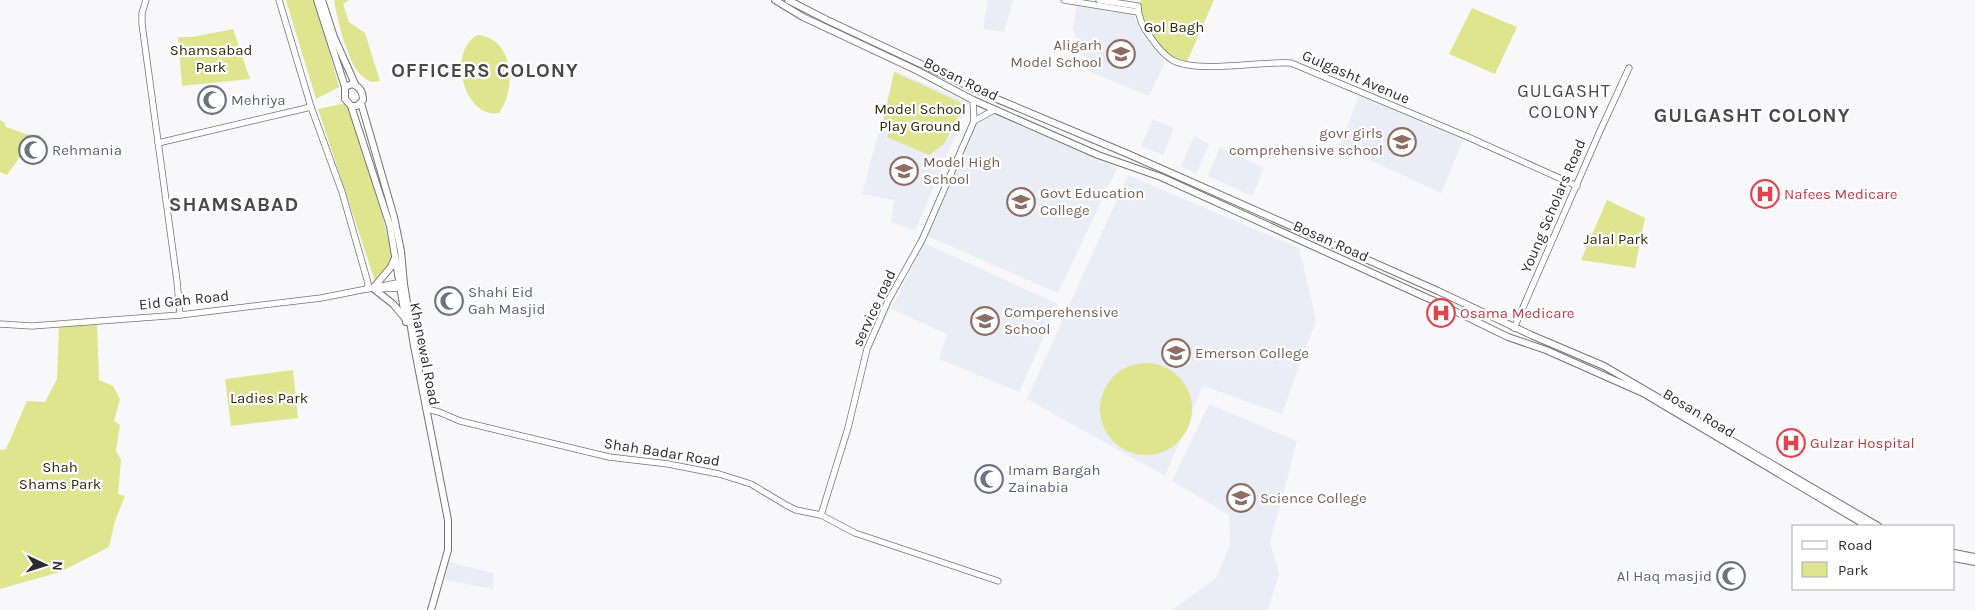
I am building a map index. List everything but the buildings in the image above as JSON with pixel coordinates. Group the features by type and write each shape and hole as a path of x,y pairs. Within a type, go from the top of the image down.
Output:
{"main road":[{"path":"317,0 345,87 345,99 351,106 357,106 361,103"},
{"path":"322,0 334,37 355,84 362,93 361,103 394,217 401,251 401,285"},
{"name":"Bosan Road","path":"775,0 803,17 918,71 994,110 1098,155 1148,171 1434,301 1508,337 1546,350 1644,393 1864,525"},
{"name":"Bosan Road","path":"788,0 985,94 1128,154 1438,291 1514,328 1612,370 1876,525"},
{"path":"345,87 355,84"},
{"name":"Khanewal Road","path":"351,106 390,226 449,531 448,550 431,610"},
{"path":"1047,133 1052,123"},
{"path":"366,149 374,146"},
{"path":"395,258 391,267 372,288 393,304 405,318"},
{"path":"1360,268 1363,258"},
{"name":"Khanewal Road","path":"401,285 405,318 446,521 445,550 427,610"},
{"path":"1434,301 1438,291"},
{"path":"1955,553 1975,557"},
{"path":"1955,558 1975,562"}],"street":[{"path":"146,0 142,13 142,24 180,315"},
{"path":"279,0 311,107 342,192 368,283 372,288"},
{"path":"1064,0 1138,9"},
{"path":"1099,0 1138,9"},
{"name":"Gulgasht Avenue","path":"1138,9 1147,33 1155,44 1171,59 1199,66 1291,63 1468,137 1577,186"},
{"name":"Young Scholars Road","path":"1514,328 1577,186 1596,138 1629,68"},
{"path":"974,100 974,121 994,110"},
{"path":"158,143 311,107"},
{"name":"service road","path":"821,516 846,436 867,349 888,301 922,240 974,121"},
{"name":"Eid Gah Road","path":"0,324 32,326 180,315 321,298 372,288 401,285"},
{"name":"Shah Badar Road","path":"426,409 460,421 609,457 684,466 719,474 751,484 796,510 821,516 855,533 998,581"}],"shaded area":[{"path":"988,0 1013,0 1004,32 983,29"},
{"name":"Aligarh Model School","path":"1077,4 1132,12 1145,38 1165,62 1149,96 1091,72 1073,29"},
{"name":"Model High School","path":"895,71 969,103 915,231 891,222 894,200 862,194"},
{"name":"govr girls comprehensive school","path":"1360,93 1464,138 1441,193 1340,146"},
{"name":"Govt Education College","path":"984,106 1117,168 1058,293 927,236"},
{"path":"1153,119 1174,128 1163,155 1141,146"},
{"path":"1194,136 1209,144 1196,174 1181,166"},
{"path":"1220,147 1264,168 1252,196 1208,176"},
{"name":"Emerson College","path":"1128,175 1299,248 1316,320 1282,414 1203,386 1165,476 1027,399"},
{"name":"Comperehensive School","path":"924,243 1058,304 1019,392 939,359 947,334 891,309"},
{"name":"Science College","path":"1209,404 1297,441 1270,543 1279,573 1268,610 1172,610 1216,578 1230,545 1229,515 1172,481"},
{"path":"448,562 494,573 493,589 445,580"}],"green space":[{"path":"286,0 315,0 339,87 316,99"},
{"path":"334,0 349,0 343,4 349,22 365,33 380,81 371,82 356,69 342,36"},
{"name":"Gol Bagh","path":"1141,0 1214,0 1186,64 1171,59 1147,33 1138,6"},
{"path":"1472,8 1517,27 1495,74 1449,54"},
{"name":"Shamsabad Park","path":"233,29 250,79 182,86 178,37 192,37"},
{"path":"478,35 490,39 499,46 505,55 509,67 508,92 499,113 487,112 476,106 463,82 461,68 463,54 468,43"},
{"name":"Model School Play Ground","path":"894,72 964,104 944,144 929,155 887,137 891,127 883,123"},
{"path":"346,103 376,191 394,262 375,281 318,109"},
{"path":"0,120 4,122 6,127 26,134 41,135 39,146 29,145 28,156 22,154 7,175 0,172"},
{"name":"Jalal Park","path":"1607,200 1645,218 1635,268 1581,260"},
{"name":"Shah Shams Park","path":"97,323 99,380 113,386 120,399 114,421 120,425 116,451 121,460 118,494 125,496 115,521 109,547 60,572 0,589 0,450 6,449 27,401 45,402 57,379 59,326"},
{"path":"1146,363 1163,367 1178,377 1188,392 1192,409 1188,426 1178,441 1163,451 1146,455 1129,451 1114,441 1104,426 1100,409 1104,392 1114,377 1129,367"},
{"name":"Ladies Park","path":"293,370 298,418 231,426 225,379"}],"place":[{"name":"Aligarh Model School","path":"1121,54"},
{"name":"Mehriya","path":"212,100"},
{"name":"govr girls comprehensive school","path":"1402,142"},
{"name":"Rehmania","path":"33,150"},
{"name":"Model High School","path":"904,171"},
{"name":"Nafees Medicare","path":"1765,194"},
{"name":"Govt Education College","path":"1021,202"},
{"name":"Shahi Eid Gah Masjid","path":"449,301"},
{"name":"Osama Medicare","path":"1441,313"},
{"name":"Comperehensive School","path":"985,321"},
{"name":"Emerson College","path":"1176,353"},
{"name":"Gulzar Hospital","path":"1791,443"},
{"name":"Imam Bargah Zainabia","path":"989,479"},
{"name":"Science College","path":"1241,498"},
{"name":"Al Haq masjid","path":"1731,576"}],"district":[{"name":"OFFICERS COLONY","path":"485,70"},
{"name":"GULGASHT COLONY","path":"1564,101"},
{"name":"GULGASHT COLONY","path":"1752,115"},
{"name":"SHAMSABAD","path":"234,204"}]}
